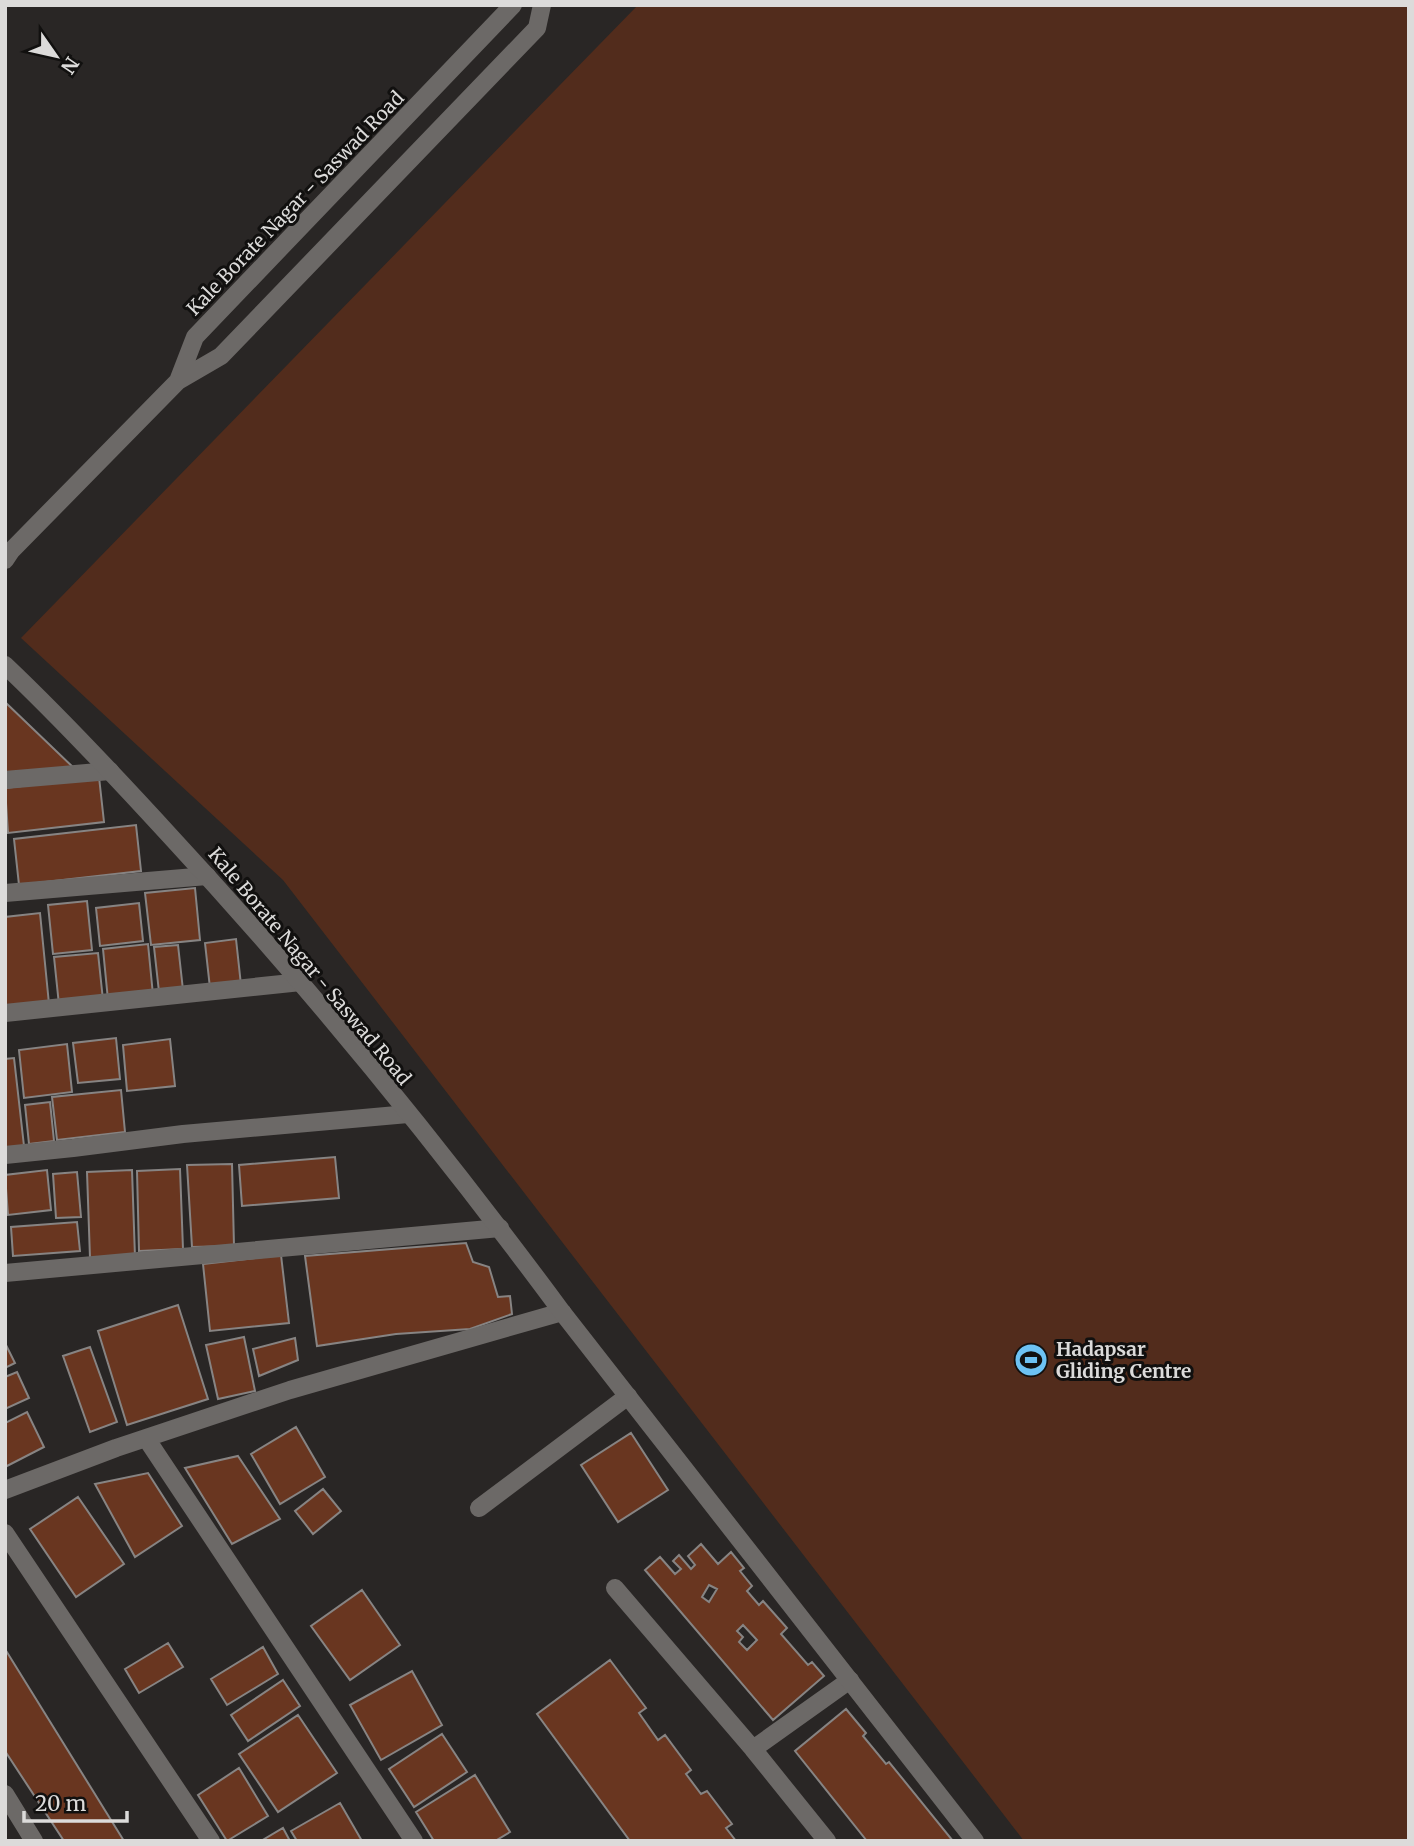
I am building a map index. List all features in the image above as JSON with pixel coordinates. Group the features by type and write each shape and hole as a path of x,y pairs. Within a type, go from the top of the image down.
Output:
{"street":[{"name":"Kale Borate Nagar - Saswad Road","path":"7,553 178,381 195,337 513,5"},
{"path":"178,381 220,356 230,346 537,28 542,5"},
{"name":"Kale Borate Nagar - Saswad Road","path":"5,665 110,771 301,982 500,1228 975,1841"},
{"path":"5,780 110,771"},
{"path":"5,893 207,876"},
{"path":"5,1013 301,982"},
{"path":"5,1155 183,1134 408,1114"},
{"path":"5,1273 500,1228"},
{"path":"5,1490 146,1438 290,1390 562,1311"},
{"path":"479,1508 628,1396"},
{"path":"146,1438 414,1841"},
{"path":"5,1533 211,1841"},
{"path":"615,1588 753,1749 827,1841"},
{"path":"753,1749 850,1680"},
{"path":"5,1794 34,1841"}],"shaded area":[{"name":"Hadapsar Gliding Centre","path":"638,5 1409,5 1409,1841 1024,1841 283,880 21,638"}],"building":[{"path":"5,702 77,771 5,775"},
{"path":"99,777 104,822 8,833 5,788"},
{"path":"136,825 141,871 19,885 14,839"},
{"path":"195,888 200,940 151,945 145,893"},
{"path":"87,901 92,950 53,954 48,905"},
{"path":"139,903 143,941 100,946 96,908"},
{"path":"40,913 49,1004 5,1009 5,917"},
{"path":"236,939 241,985 210,988 205,943"},
{"path":"148,944 153,995 108,1000 103,949"},
{"path":"178,945 183,990 159,992 154,947"},
{"path":"98,953 103,1000 59,1005 54,957"},
{"path":"116,1038 120,1079 78,1083 73,1043"},
{"path":"170,1039 175,1086 127,1091 123,1045"},
{"path":"67,1044 72,1092 24,1098 19,1050"},
{"path":"14,1058 24,1146 5,1148 5,1059"},
{"path":"121,1090 125,1132 57,1140 52,1097"},
{"path":"50,1102 54,1141 29,1144 25,1105"},
{"path":"335,1157 339,1198 242,1206 239,1165"},
{"path":"232,1164 234,1246 192,1247 187,1165"},
{"path":"180,1169 183,1249 139,1251 137,1171"},
{"path":"47,1170 51,1210 8,1215 5,1175"},
{"path":"132,1170 135,1257 90,1258 87,1172"},
{"path":"77,1172 81,1217 56,1218 53,1174"},
{"path":"77,1222 80,1251 13,1256 11,1227"},
{"path":"466,1243 473,1262 489,1267 498,1297 510,1296 512,1314 470,1329 396,1334 317,1346 305,1256"},
{"path":"281,1255 289,1323 210,1331 203,1264"},
{"path":"178,1305 208,1399 127,1425 98,1331"},
{"path":"244,1337 255,1391 218,1399 206,1345"},
{"path":"295,1338 298,1360 259,1376 253,1349"},
{"path":"5,1343 15,1363 5,1368"},
{"path":"90,1347 117,1422 90,1432 63,1356"},
{"path":"17,1372 29,1398 5,1409 5,1377"},
{"path":"27,1412 44,1447 5,1467 5,1423"},
{"path":"296,1427 325,1477 280,1504 251,1454"},
{"path":"631,1433 668,1490 618,1522 581,1465"},
{"path":"238,1456 280,1519 232,1544 185,1468"},
{"path":"148,1473 182,1526 135,1557 95,1484"},
{"path":"323,1489 341,1511 313,1534 295,1511"},
{"path":"78,1497 124,1564 76,1597 30,1529"},
{"path":"701,1544 718,1564 731,1552 744,1568 740,1571 752,1586 747,1591 759,1605 763,1601 787,1628 781,1634 808,1665 812,1662 824,1676 773,1720 645,1570 660,1557 675,1574 681,1569 673,1561 679,1555 691,1569 695,1565 688,1556","holes":["709,1585 717,1589 709,1602 702,1597","743,1625 757,1640 747,1650 739,1642 743,1637 737,1631"]},
{"path":"362,1590 400,1645 350,1680 311,1626"},
{"path":"168,1643 183,1667 139,1693 125,1669"},
{"path":"263,1647 278,1674 227,1705 211,1679"},
{"path":"5,1649 124,1841 64,1841 5,1751"},
{"path":"610,1660 646,1708 639,1713 658,1740 665,1735 691,1770 686,1774 701,1794 707,1791 732,1824 726,1828 736,1841 630,1841 537,1714"},
{"path":"412,1671 442,1725 381,1760 350,1705"},
{"path":"283,1680 300,1706 248,1741 231,1715"},
{"path":"846,1709 866,1733 863,1736 886,1764 889,1762 953,1841 867,1841 795,1751"},
{"path":"298,1715 337,1773 278,1812 239,1754"},
{"path":"442,1734 467,1772 414,1807 389,1769"},
{"path":"239,1768 268,1816 227,1841 198,1795"},
{"path":"475,1775 510,1832 495,1841 434,1841 416,1812"},
{"path":"340,1803 362,1841 297,1841 291,1831"},
{"path":"283,1828 290,1841 261,1841"}],"place":[{"name":"Hadapsar Gliding Centre","path":"1031,1360"}]}
